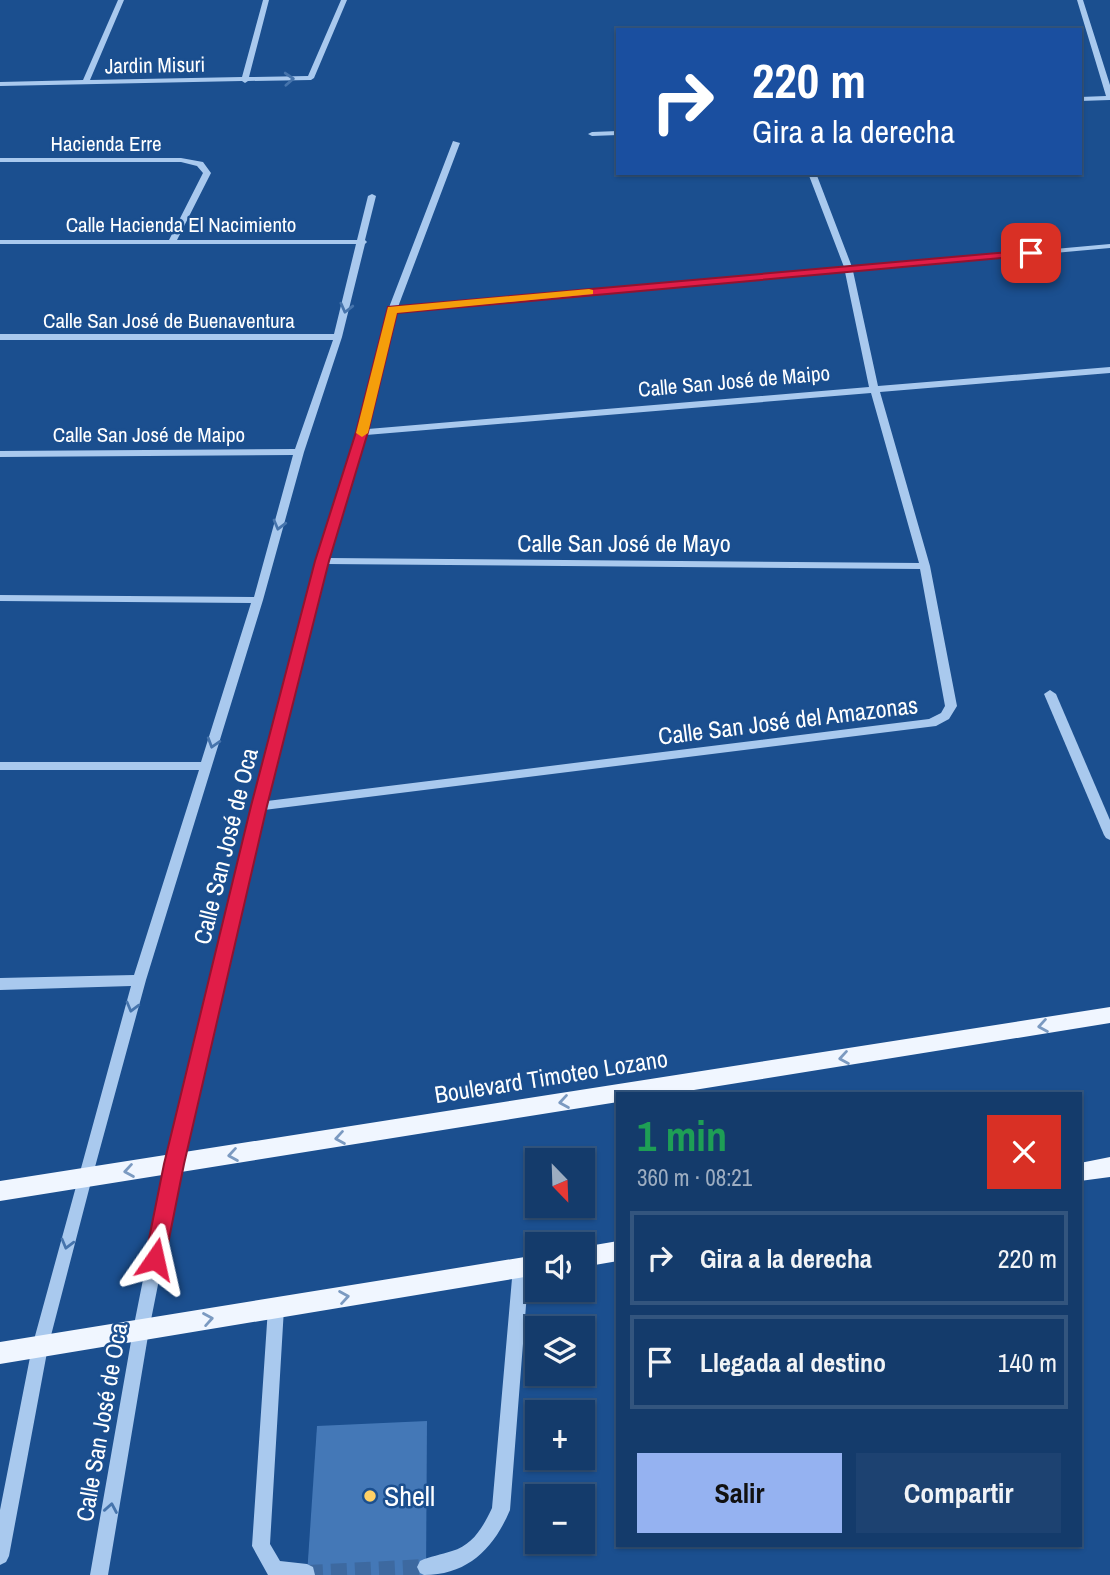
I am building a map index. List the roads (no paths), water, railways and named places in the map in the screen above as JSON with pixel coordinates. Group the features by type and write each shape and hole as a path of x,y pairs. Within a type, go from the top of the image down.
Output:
{"main road":[{"name":"Boulevard Timoteo Lozano","path":"626,1092 1110,1015"},
{"name":"Boulevard Timoteo Lozano","path":"0,1191 616,1094"},
{"path":"1082,1172 1110,1167"},
{"path":"595,1255 616,1251"},
{"path":"0,1353 525,1267"}],"street":[{"path":"85,83 121,0"},
{"path":"245,81 266,0"},
{"name":"Jardin Misuri","path":"0,84 311,78 344,0"},
{"path":"1080,0 1110,97 1082,99"},
{"path":"592,134 616,133"},
{"name":"Calle San José de Oca","path":"99,1575 141,1330 174,1164 259,806 322,561 362,432 392,310 456,143"},
{"name":"Hacienda Erre","path":"0,160 181,160 200,164 207,173"},
{"path":"172,241 207,173"},
{"path":"813,175 848,268"},
{"name":"Calle San José de Oca","path":"0,1556 40,1346 139,980 258,600 299,452 338,337 372,196"},
{"name":"Calle Hacienda El Nacimiento","path":"0,242 363,242"},
{"path":"392,310 1110,246"},
{"name":"Calle San José del Amazonas","path":"259,806 932,723 945,716 951,706 925,566 874,388 848,268"},
{"name":"Calle San José de Buenaventura","path":"0,337 338,337"},
{"name":"Calle San José de Maipo","path":"362,432 1110,370"},
{"name":"Calle San José de Maipo","path":"0,454 299,452"},
{"name":"Calle San José de Mayo","path":"322,561 925,566"},
{"path":"0,598 258,600"},
{"path":"1050,694 1110,835"},
{"path":"0,766 206,766"},
{"path":"0,984 139,980"},
{"path":"426,1567 463,1558 485,1543 501,1510 525,1301"},
{"path":"276,1308 261,1546 275,1570 307,1573"}],"tunnel":[{"path":"307,1573 426,1567"}],"place":[{"name":"Shell","path":"370,1496"}]}
